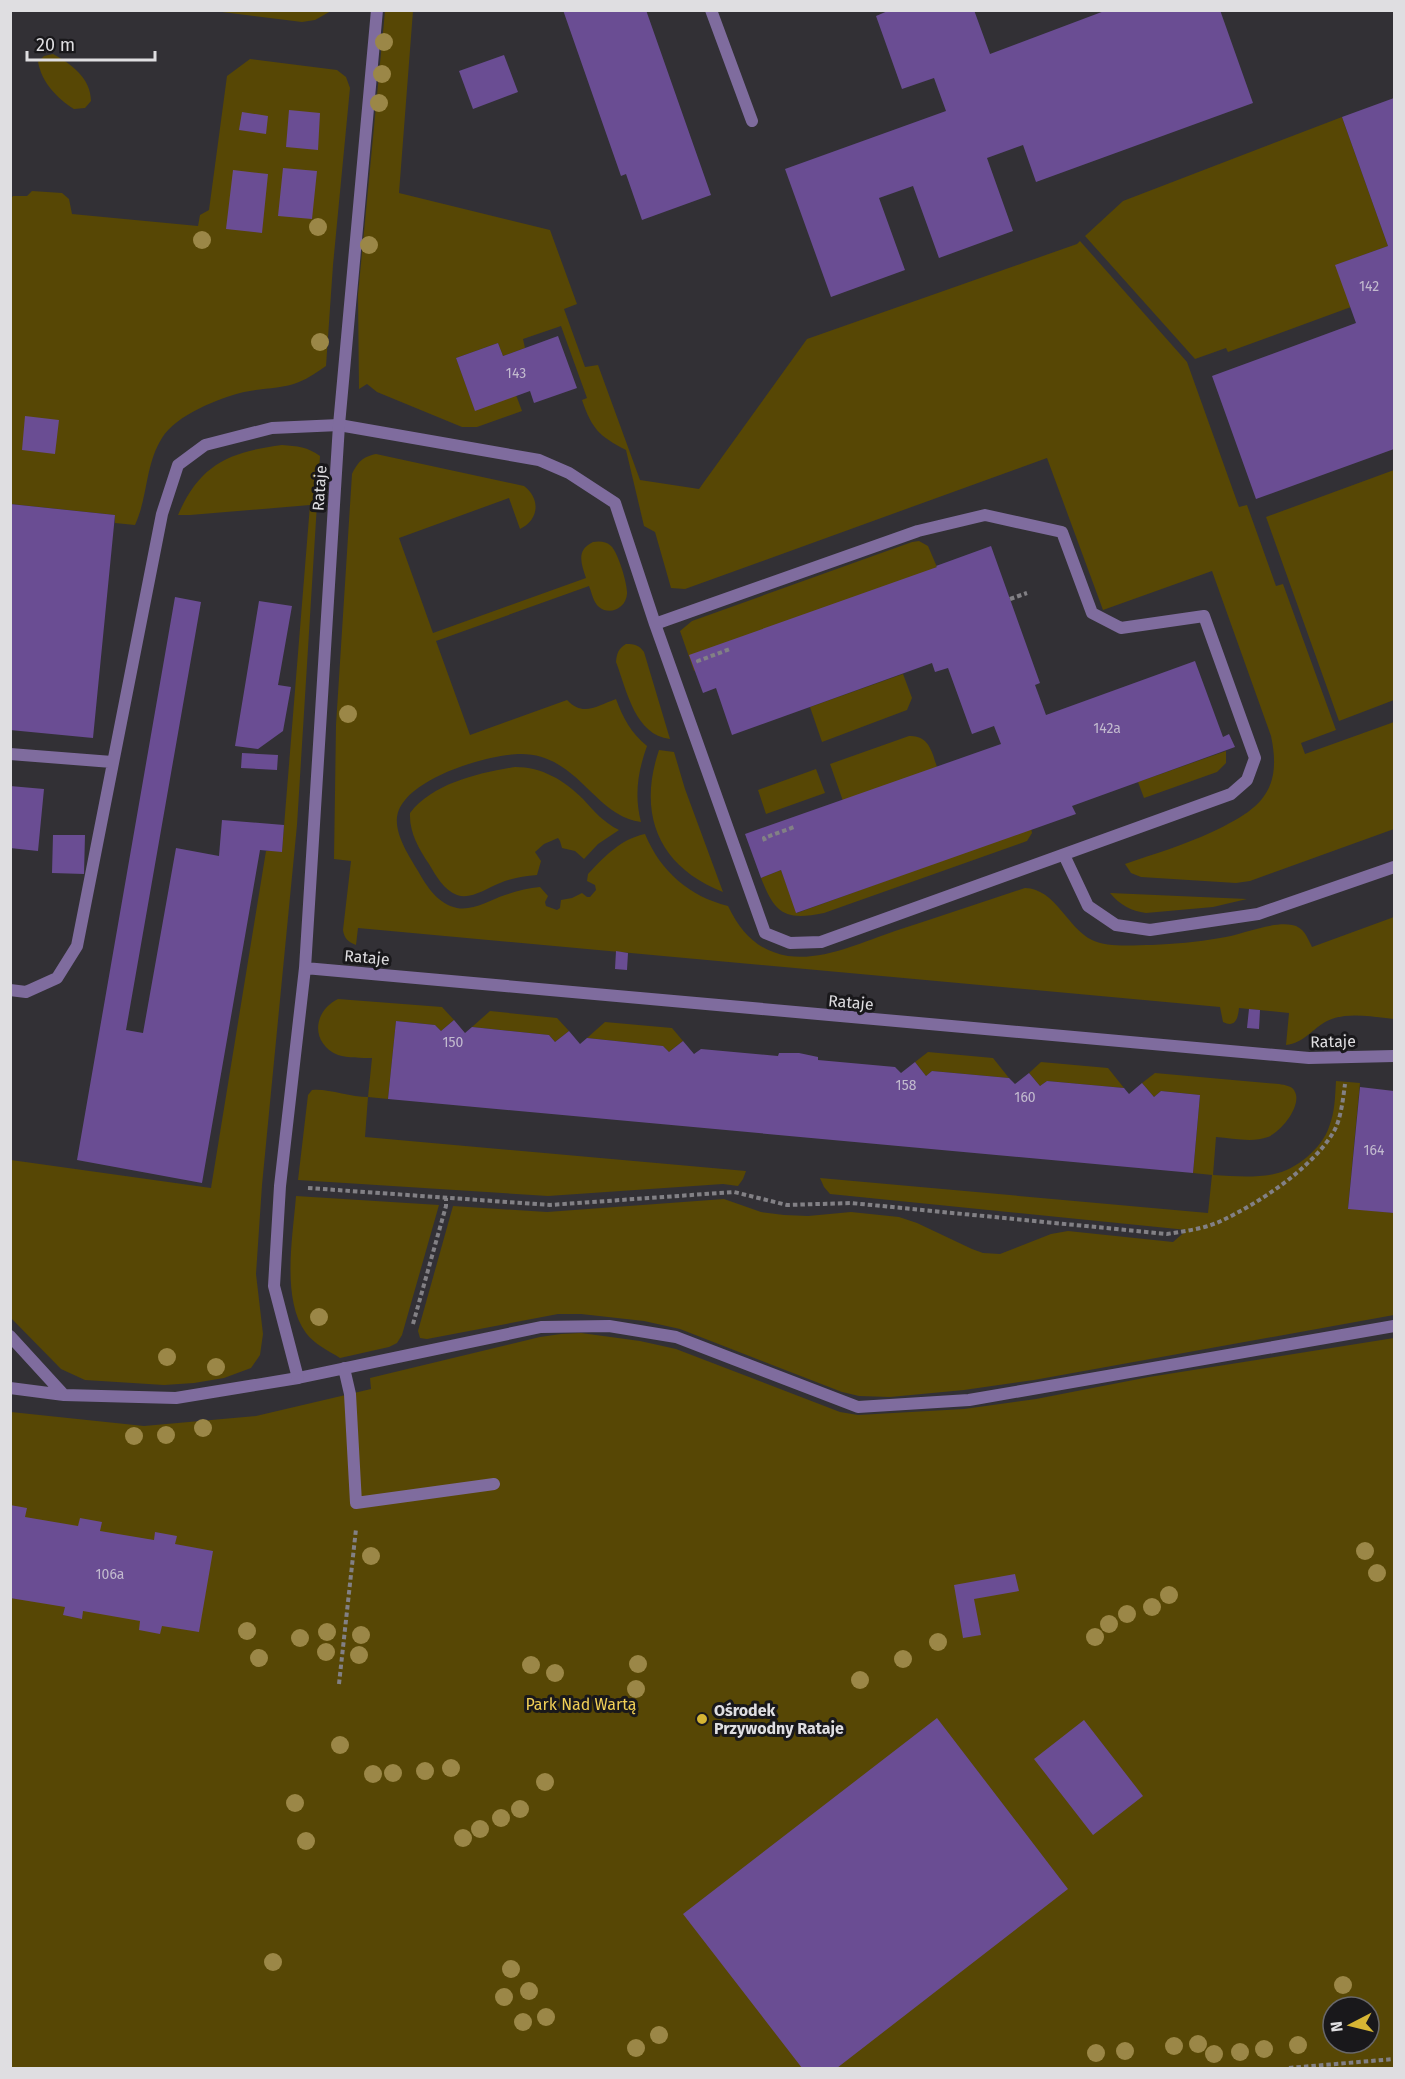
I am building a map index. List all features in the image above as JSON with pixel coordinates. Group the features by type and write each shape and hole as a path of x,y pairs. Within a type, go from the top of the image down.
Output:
{"street":[{"name":"Rataje","path":"298,1378 274,1286 280,1186 304,968 339,425 377,10"},
{"path":"711,10 752,121"},
{"path":"10,990 26,992 57,978 77,946 162,514 178,465 205,445 272,428 339,425 539,460 570,473 615,503 655,624 765,933 790,943 821,942 1231,794 1247,780 1255,758 1204,616 1121,628 1092,613 1062,532 985,515 918,531 655,624"},
{"path":"10,754 112,762"},
{"path":"1064,855 1088,906 1116,925 1150,930 1258,914 1395,867"},
{"name":"Rataje","path":"304,968 1309,1058 1395,1056"},
{"path":"10,1388 64,1395 176,1398 298,1378 541,1326 609,1326 676,1337 858,1407 969,1400 1395,1326"},
{"path":"10,1336 64,1395"},
{"path":"344,1368 350,1394 356,1503 494,1484"}],"path":[{"path":"1010,599 1027,593"},
{"path":"698,661 730,649"},
{"path":"764,838 794,827"},
{"path":"280,1186 550,1205 734,1192 787,1205 850,1203 1167,1234 1200,1228 1221,1221 1288,1179 1317,1156 1335,1131 1342,1104 1349,1057"},
{"path":"415,1316 446,1206 446,1198"},
{"path":"339,1684 356,1534"},
{"path":"1289,2068 1395,2059"}],"green space":[{"path":"214,11 331,11 315,20 302,22"},
{"path":"385,11 413,11 399,193 550,230 577,304 564,309 585,367 598,365 640,480 699,489 807,339 1077,244 1080,241 1187,362 1239,507 1247,505 1276,586 1283,584 1336,730 1301,743 1305,754 1394,722 1394,829 1250,881 1236,883 1141,877 1131,873 1125,864 1201,837 1229,824 1254,807 1264,797 1270,785 1274,755 1271,736 1212,571 1103,610 1047,458 685,589 671,588 655,532 644,526 626,450 603,436 589,418 582,400 587,398 561,326 523,339 525,348 503,356 498,343 456,358 475,410 516,395 522,411 477,427 462,427 377,392 367,384 359,389 358,295"},
{"path":"53,54 67,62 84,79 91,101 85,108 74,109 56,95 43,77 38,62 44,56"},
{"path":"250,59 337,70 346,77 350,88 326,366 306,379 292,384 223,398 177,422 156,448 135,525 115,523 115,515 11,504 10,200 13,196 27,196 32,191 62,193 69,199 72,214 198,226 200,215 209,210 227,76"},
{"path":"1342,117 1388,246 1336,265 1351,307 1228,352 1226,348 1195,359 1085,236 1123,201"},
{"path":"282,445 302,448 320,456 297,825 262,1185 256,1274 263,1334 260,1355 251,1368 224,1378 194,1383 164,1385 85,1380 61,1369 11,1318 11,1160 211,1188 266,851 282,851 310,505 178,515 196,484 218,463 246,452"},
{"path":"376,454 524,486 535,503 534,515 520,529 509,498 399,538 433,633 586,578 581,557 584,549 593,542 605,542 614,549 627,590 624,603 612,611 603,610 597,605 589,586 436,641 470,735 567,700 585,709 616,699 628,725 647,746 638,783 641,822 610,809 572,774 557,764 541,757 521,754 489,758 469,764 430,780 414,791 402,803 397,817 398,831 425,883 444,903 457,908 469,908 514,892 540,887 548,896 546,906 557,910 560,908 561,900 582,893 590,897 596,890 595,885 587,881 588,874 621,844 645,834 659,860 678,880 701,896 728,906 745,932 759,945 777,954 788,956 815,956 843,950 1025,888 1045,895 1075,927 1092,940 1113,945 1194,942 1284,924 1299,928 1305,933 1312,947 1394,917 1394,1019 1343,1016 1327,1021 1298,1042 1286,1045 1289,1013 1239,1008 1237,1019 1227,1024 1223,1022 1220,1007 358,928 356,945 351,943 345,937 343,930 351,861 334,859 336,725 352,474 361,461"},
{"path":"1394,470 1394,700 1339,721 1266,517"},
{"path":"919,541 928,546 937,567 733,657 694,671 680,631 692,621"},
{"path":"626,644 636,645 644,652 670,739 658,736 648,729 634,710 616,662 618,652"},
{"path":"903,674 912,698 907,710 822,742 810,707"},
{"path":"909,736 916,736 925,741 937,767 843,801 830,764"},
{"path":"659,750 674,752 685,789 723,892 701,881 683,868 669,853 659,836 653,817 651,796"},
{"path":"1226,751 1226,763 1217,772 1144,798 1138,782"},
{"path":"515,767 534,769 552,776 576,792 604,820 619,830 598,844 584,859 575,851 562,848 558,838 544,844 535,852 541,861 537,875 509,880 473,895 457,895 441,882 415,840 410,813 431,794 444,787 472,776"},
{"path":"816,769 825,793 766,814 758,790"},
{"path":"1031,828 1032,833 1027,841 824,913 800,916 783,912 771,900 761,878 781,870 797,913"},
{"path":"1110,893 1247,899 1213,907 1146,913 1126,907"},
{"path":"338,999 442,1007 454,1020 441,1031 435,1025 396,1021 388,1099 368,1097 372,1058 338,1055 329,1050 319,1035 318,1027 324,1011"},
{"path":"490,1011 557,1018 569,1031 555,1042 549,1035 472,1027"},
{"path":"605,1022 672,1028 683,1041 669,1052 663,1046 587,1038"},
{"path":"928,1052 993,1058 1009,1078 932,1071 926,1076 915,1062"},
{"path":"1041,1062 1108,1068 1124,1088 1047,1081 1040,1086 1029,1073"},
{"path":"1155,1073 1279,1084 1294,1090 1296,1104 1293,1111 1279,1130 1273,1134 1255,1140 1216,1137 1213,1175 1228,1176 1274,1174 1299,1163 1321,1143 1326,1135 1334,1110 1336,1081 1360,1083 1348,1208 1394,1213 1394,1315 1034,1380 890,1397 859,1396 842,1392 680,1329 644,1321 581,1314 558,1314 427,1339 420,1338 418,1331 453,1206 547,1212 724,1199 761,1212 784,1215 808,1216 851,1212 899,1217 972,1249 983,1253 1000,1254 1051,1234 1068,1231 1173,1242 1187,1230 830,1194 820,1178 1208,1213 1212,1175 1193,1173 1200,1095 1161,1091 1154,1097 1142,1083"},
{"path":"312,1090 368,1097 365,1137 746,1171 738,1186 723,1184 548,1196 298,1180 308,1095"},
{"path":"296,1196 439,1205 402,1335 397,1343 389,1347 340,1358 317,1344 306,1333 293,1303 291,1285 291,1248"},
{"name":"Park Nad Wartą","path":"581,1333 640,1341 676,1349 840,1412 858,1415 964,1409 1036,1399 1149,1377 1394,1338 1394,2068 11,2068 11,1412 144,1426 256,1416 371,1389 370,1378 540,1337"}],"building":[{"path":"563,10 646,10 711,195 642,220 626,174 621,176"},
{"path":"890,10 974,10 990,54 1107,10 1220,10 1253,103 1036,182 1023,145 987,158 1013,231 939,258 913,186 879,198 905,270 831,297 785,169 946,111 934,78 902,89 876,16"},
{"path":"504,55 518,92 473,109 459,71"},
{"path":"1394,98 1394,449 1256,499 1212,376 1356,323 1335,265 1388,246 1342,117"},
{"path":"289,110 320,113 318,150 286,147"},
{"path":"242,112 268,116 266,134 239,130"},
{"path":"283,168 317,171 312,219 278,216"},
{"path":"233,170 268,174 262,233 226,229"},
{"path":"558,336 577,388 534,403 530,391 475,411 456,358 498,343 503,356"},
{"path":"25,416 59,420 55,454 22,450"},
{"path":"10,504 115,515 93,738 10,730"},
{"path":"991,546 1040,683 1035,685 1046,715 1195,661 1223,737 1229,734 1235,747 1072,806 1076,814 796,913 781,870 761,878 745,834 1001,744 994,726 972,734 948,668 935,672 932,663 732,735 716,688 703,693 689,655"},
{"path":"175,597 201,602 126,1030 143,1033 176,848 219,856 222,820 284,825 282,852 260,850 202,1183 77,1160"},
{"path":"259,601 292,606 278,685 291,687 283,731 258,749 235,746"},
{"path":"242,753 278,755 277,770 241,768"},
{"path":"10,786 44,789 38,851 10,848"},
{"path":"53,835 85,835 84,874 52,873"},
{"path":"616,951 628,953 627,970 615,969"},
{"path":"1249,1009 1260,1010 1259,1029 1247,1028"},
{"path":"454,1020 465,1033 472,1027 549,1035 555,1042 569,1031 580,1044 587,1038 663,1046 669,1052 683,1041 694,1054 701,1049 778,1056 779,1053 799,1053 818,1057 818,1060 895,1067 901,1073 915,1062 926,1076 932,1071 1009,1078 1015,1084 1029,1073 1040,1086 1047,1081 1124,1088 1129,1094 1142,1083 1154,1097 1161,1091 1200,1095 1193,1173 388,1099 396,1021 435,1025 441,1031"},
{"path":"1360,1087 1394,1091 1394,1213 1348,1209"},
{"path":"10,1505 27,1508 25,1517 78,1526 80,1518 102,1522 100,1531 154,1540 155,1532 177,1536 175,1544 213,1551 199,1632 162,1626 160,1634 139,1630 140,1621 83,1611 82,1619 63,1615 65,1607 10,1598"},
{"path":"1015,1574 1019,1591 974,1599 981,1635 963,1638 954,1585"},
{"path":"937,1718 1068,1889 837,2068 802,2068 683,1914"},
{"path":"1084,1720 1143,1796 1093,1835 1034,1759"}],"place":[{"name":"Ośrodek Przywodny Rataje","path":"702,1719"}]}
